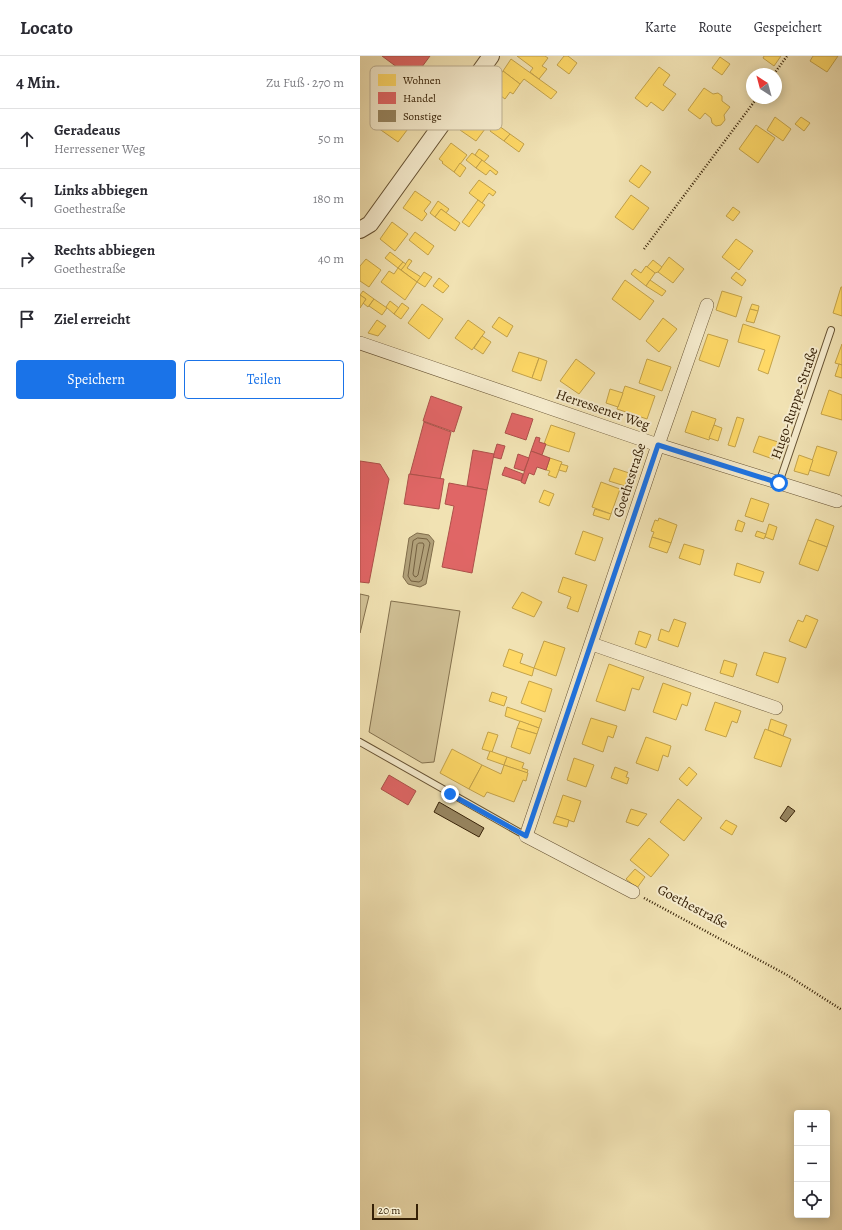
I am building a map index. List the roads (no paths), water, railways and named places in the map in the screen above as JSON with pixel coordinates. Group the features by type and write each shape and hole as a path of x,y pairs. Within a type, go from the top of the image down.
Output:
{"street":[{"path":"484,66 491,56"},
{"path":"360,230 370,224 437,130"},
{"path":"360,217 381,208"},
{"name":"Goethestraße","path":"526,836 658,445 707,305"},
{"name":"Herressener Weg","path":"360,343 658,445 837,501"},
{"path":"592,644 776,708"},
{"path":"526,836 633,892"}],"lane":[{"name":"Hugo-Ruppe-Straße","path":"779,483 831,330"},
{"path":"360,742 526,836"}],"water":[{"path":"417,533 429,535 434,541 426,584 420,587 408,584 403,577 409,538"}]}
